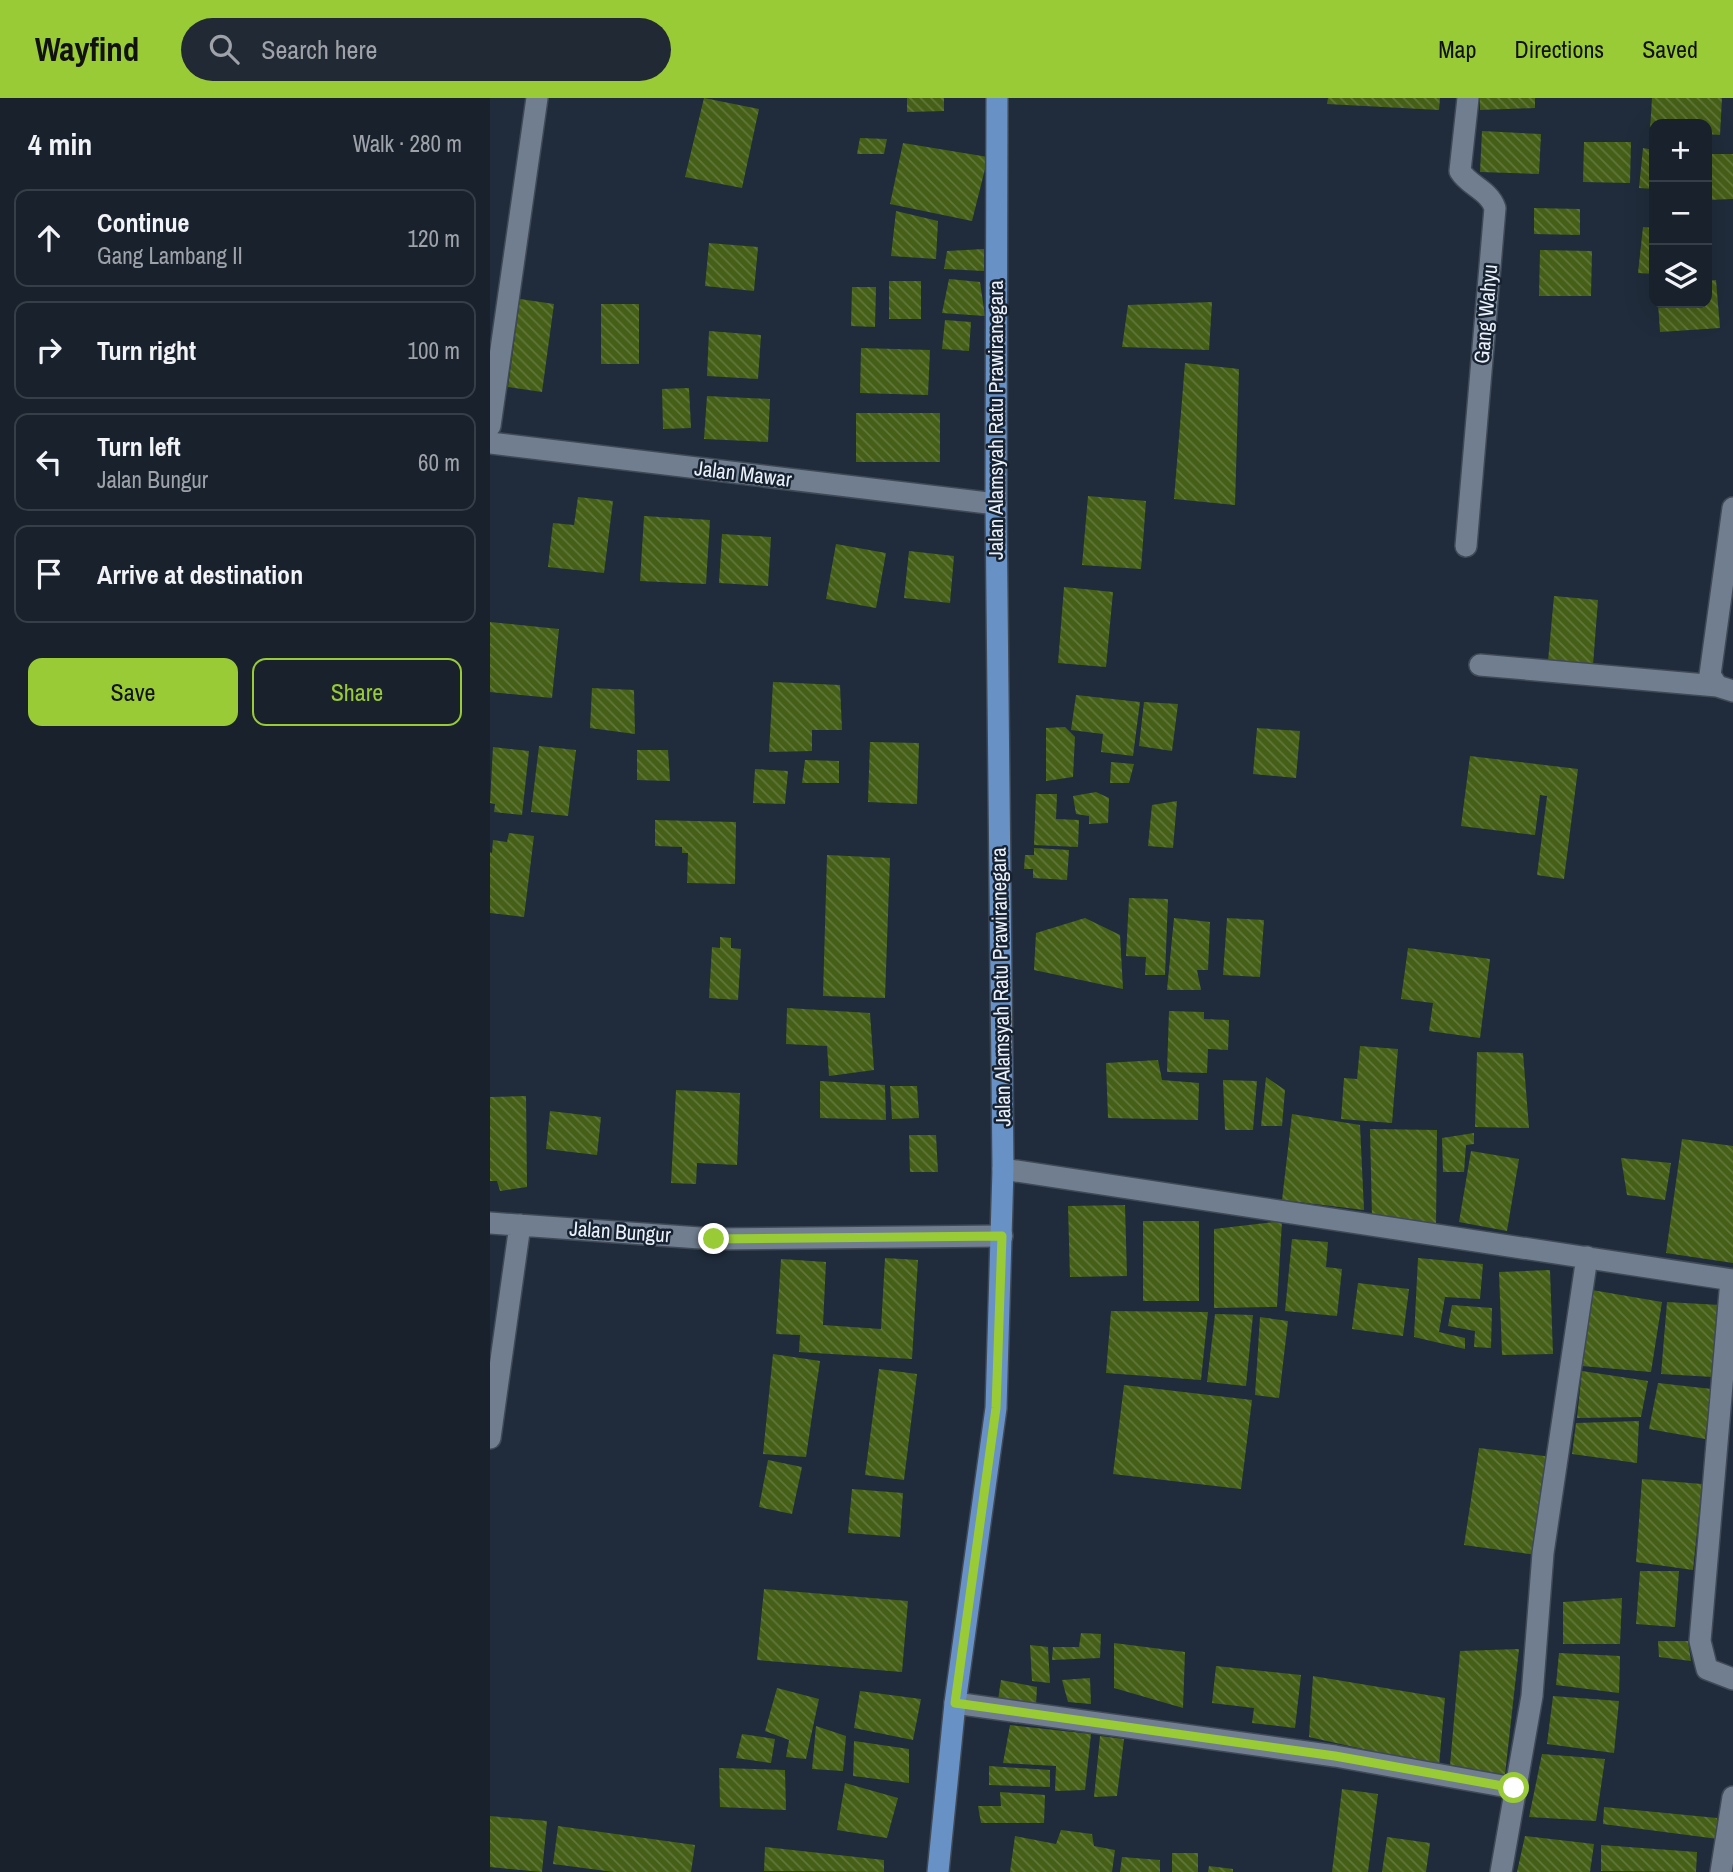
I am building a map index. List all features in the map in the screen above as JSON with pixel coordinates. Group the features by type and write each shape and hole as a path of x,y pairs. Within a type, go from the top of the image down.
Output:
{"main road":[{"name":"Jalan Alamsyah Ratu Prawiranegara","path":"938,1872 955,1703 996,1408 1002,1236 996,504 997,98"}],"street":[{"path":"490,426 537,98"},
{"name":"Gang Wahyu","path":"1466,545 1495,208 1492,198 1464,178 1460,171 1468,98"},
{"name":"Jalan Mawar","path":"490,443 996,504"},
{"path":"1725,689 1710,675 1733,508"},
{"path":"1480,665 1725,689"},
{"path":"1003,1169 1732,1280 1700,1641 1707,1669 1733,1679"},
{"name":"Jalan Bungur","path":"490,1223 714,1239 1002,1236"},
{"path":"490,1438 520,1225"},
{"path":"1501,1872 1532,1696 1543,1553 1587,1257"},
{"path":"955,1703 1335,1756 1514,1788"},
{"path":"1721,1872 1733,1797"}],"building":[{"path":"704,98 759,109 742,188 685,177"},
{"path":"907,98 944,98 944,111 907,112"},
{"path":"1328,98 1440,98 1439,110 1327,104"},
{"path":"1480,98 1535,98 1535,108 1480,110"},
{"path":"1652,98 1722,98 1720,135 1712,134 1712,119 1651,119"},
{"path":"1482,131 1541,134 1539,174 1480,172"},
{"path":"860,138 887,139 884,154 857,154"},
{"path":"1584,142 1631,142 1630,183 1583,182"},
{"path":"903,143 988,157 972,221 890,204"},
{"path":"1643,148 1649,149 1649,189 1639,188"},
{"path":"1712,154 1733,154 1733,199 1712,200"},
{"path":"1534,208 1580,209 1580,235 1534,234"},
{"path":"896,211 938,221 936,259 891,256"},
{"path":"1643,227 1649,228 1649,274 1638,273"},
{"path":"709,243 758,247 754,291 705,286"},
{"path":"984,249 984,271 944,269 947,251"},
{"path":"1540,250 1592,251 1591,296 1539,296"},
{"path":"949,279 980,282 985,316 942,313"},
{"path":"1712,280 1716,280 1720,328 1660,332 1658,308 1712,308"},
{"path":"889,281 921,281 921,319 889,319"},
{"path":"852,287 876,287 875,327 851,326"},
{"path":"520,299 554,304 542,392 508,387"},
{"path":"1212,302 1209,350 1122,347 1128,305"},
{"path":"601,304 639,304 639,364 601,364"},
{"path":"945,320 971,322 969,351 942,349"},
{"path":"709,331 761,335 758,379 707,376"},
{"path":"861,348 930,350 928,395 860,393"},
{"path":"1185,363 1239,369 1235,505 1174,499"},
{"path":"689,388 691,428 663,429 662,389"},
{"path":"707,396 770,399 768,442 704,439"},
{"path":"856,413 940,413 940,462 856,462"},
{"path":"1088,496 1146,501 1141,569 1082,565"},
{"path":"578,497 613,501 604,573 548,567 553,523 574,525"},
{"path":"644,516 710,520 706,584 640,581"},
{"path":"722,534 771,537 768,586 719,583"},
{"path":"836,544 886,553 876,608 826,599"},
{"path":"909,551 954,556 950,603 904,598"},
{"path":"1064,587 1113,592 1106,667 1058,663"},
{"path":"1554,596 1598,600 1593,665 1548,661"},
{"path":"490,622 559,629 552,698 490,692"},
{"path":"773,682 840,685 842,730 812,730 812,751 769,752"},
{"path":"592,688 634,690 635,734 590,728"},
{"path":"1076,695 1140,702 1133,756 1101,752 1103,734 1071,730"},
{"path":"1144,702 1178,704 1172,751 1139,746"},
{"path":"1065,727 1075,737 1073,777 1046,781 1046,728"},
{"path":"1257,728 1300,731 1296,778 1253,774"},
{"path":"870,742 919,743 917,804 868,802"},
{"path":"539,746 576,750 568,816 531,812"},
{"path":"493,747 529,751 522,815 494,812 495,804 490,803"},
{"path":"637,750 668,750 670,781 637,780"},
{"path":"1470,756 1578,769 1564,879 1537,875 1547,796 1540,795 1535,835 1461,826"},
{"path":"805,760 839,761 839,783 802,783"},
{"path":"1111,762 1134,764 1129,783 1110,783"},
{"path":"755,769 788,771 785,804 753,803"},
{"path":"1096,792 1109,798 1108,823 1089,824 1089,816 1076,814 1073,796"},
{"path":"1036,794 1057,794 1056,819 1079,820 1078,847 1034,845"},
{"path":"1177,801 1173,848 1148,846 1152,805"},
{"path":"655,820 736,822 735,884 687,883 688,853 682,853 682,847 655,846"},
{"path":"509,833 534,836 524,917 490,913 490,852 492,853 493,840 507,842"},
{"path":"1034,848 1069,850 1067,880 1033,878 1033,869 1024,869 1025,855 1034,855"},
{"path":"827,855 890,858 885,998 823,996"},
{"path":"1129,898 1168,899 1165,975 1145,975 1146,957 1126,956"},
{"path":"1085,918 1120,935 1123,989 1034,970 1036,933"},
{"path":"1174,918 1210,922 1208,970 1197,970 1201,990 1167,990"},
{"path":"1227,918 1264,920 1260,977 1223,975"},
{"path":"720,937 731,938 731,948 741,949 738,1000 709,998 712,947 720,948"},
{"path":"1408,948 1490,959 1480,1038 1429,1031 1433,1003 1401,999"},
{"path":"787,1008 870,1013 874,1070 829,1076 827,1046 786,1044"},
{"path":"1169,1011 1204,1012 1204,1019 1229,1020 1228,1050 1208,1049 1207,1073 1167,1072"},
{"path":"1360,1046 1398,1049 1392,1123 1341,1119 1344,1078 1357,1079"},
{"path":"1477,1052 1523,1053 1529,1128 1475,1127"},
{"path":"1158,1060 1162,1080 1199,1083 1198,1120 1108,1118 1106,1063"},
{"path":"1266,1077 1285,1090 1282,1126 1261,1126"},
{"path":"1223,1080 1257,1081 1253,1130 1225,1130"},
{"path":"820,1081 885,1085 886,1120 820,1118"},
{"path":"890,1086 917,1086 919,1118 892,1119"},
{"path":"676,1090 740,1093 737,1165 697,1163 696,1184 671,1183"},
{"path":"526,1096 527,1187 500,1191 497,1181 490,1181 490,1097"},
{"path":"550,1111 601,1117 597,1155 546,1149"},
{"path":"1292,1114 1360,1125 1364,1210 1282,1200"},
{"path":"1370,1129 1437,1130 1436,1227 1372,1219"},
{"path":"1474,1133 1474,1144 1466,1145 1464,1172 1443,1172 1442,1138"},
{"path":"909,1135 936,1135 938,1172 910,1172"},
{"path":"1682,1139 1733,1146 1733,1263 1666,1253"},
{"path":"1471,1151 1519,1159 1507,1231 1459,1222"},
{"path":"1621,1158 1671,1163 1665,1200 1627,1195"},
{"path":"1125,1205 1127,1276 1070,1277 1068,1206"},
{"path":"1143,1221 1199,1221 1199,1301 1143,1301"},
{"path":"1282,1221 1277,1307 1214,1308 1214,1229"},
{"path":"1292,1239 1328,1242 1326,1267 1342,1269 1337,1316 1285,1311"},
{"path":"885,1258 918,1260 912,1359 799,1352 800,1335 776,1334 781,1259 826,1262 823,1325 881,1329"},
{"path":"1418,1258 1483,1264 1480,1299 1445,1297 1439,1332 1465,1338 1465,1349 1414,1337"},
{"path":"1550,1270 1553,1354 1502,1355 1499,1272"},
{"path":"1358,1283 1409,1289 1403,1336 1352,1329"},
{"path":"1592,1290 1662,1302 1651,1372 1582,1366"},
{"path":"1667,1302 1720,1305 1713,1377 1661,1374"},
{"path":"1452,1305 1492,1308 1491,1348 1474,1347 1475,1331 1448,1326"},
{"path":"1111,1311 1208,1312 1201,1380 1106,1373"},
{"path":"1215,1314 1253,1315 1246,1386 1207,1382"},
{"path":"1260,1317 1288,1321 1279,1398 1255,1395"},
{"path":"773,1354 820,1361 806,1457 763,1454"},
{"path":"879,1369 917,1374 904,1480 865,1475"},
{"path":"1582,1371 1648,1381 1641,1417 1577,1418"},
{"path":"1658,1383 1712,1389 1705,1439 1649,1429"},
{"path":"1124,1385 1252,1400 1241,1489 1113,1474"},
{"path":"1639,1421 1637,1463 1572,1454 1576,1423"},
{"path":"1479,1448 1552,1457 1537,1555 1464,1545"},
{"path":"768,1460 802,1467 792,1514 759,1507"},
{"path":"1642,1479 1702,1484 1693,1570 1636,1562"},
{"path":"852,1489 903,1493 900,1537 848,1533"},
{"path":"1640,1571 1679,1571 1675,1627 1636,1624"},
{"path":"764,1589 908,1601 902,1672 757,1660"},
{"path":"1622,1598 1620,1644 1563,1644 1563,1602"},
{"path":"1081,1633 1101,1634 1100,1658 1052,1660 1053,1647 1079,1647"},
{"path":"1658,1641 1688,1641 1691,1661 1659,1657"},
{"path":"1114,1643 1185,1652 1183,1708 1114,1688"},
{"path":"1030,1645 1048,1647 1050,1683 1032,1681"},
{"path":"1519,1649 1505,1775 1450,1765 1460,1651"},
{"path":"1559,1653 1620,1656 1619,1693 1556,1685"},
{"path":"1216,1666 1301,1675 1295,1728 1252,1723 1254,1708 1212,1703"},
{"path":"1313,1676 1445,1698 1439,1766 1309,1737"},
{"path":"1090,1678 1091,1704 1068,1702 1062,1680"},
{"path":"1001,1680 1037,1687 1036,1705 998,1700"},
{"path":"777,1688 819,1699 806,1759 786,1757 789,1740 765,1731"},
{"path":"860,1691 921,1699 913,1740 854,1728"},
{"path":"1553,1696 1619,1701 1614,1753 1547,1744"},
{"path":"1010,1725 1091,1734 1085,1790 1055,1791 1056,1766 1003,1763"},
{"path":"816,1726 846,1736 843,1771 812,1769"},
{"path":"742,1734 775,1739 771,1763 736,1758"},
{"path":"1100,1736 1124,1739 1117,1796 1094,1797"},
{"path":"854,1741 909,1749 909,1783 853,1776"},
{"path":"1542,1754 1605,1759 1596,1821 1529,1817"},
{"path":"989,1766 1050,1770 1050,1787 989,1785"},
{"path":"719,1768 785,1770 786,1810 720,1807"},
{"path":"845,1783 898,1798 887,1838 837,1830"},
{"path":"1342,1789 1378,1794 1368,1872 1332,1872"},
{"path":"1000,1792 1045,1795 1044,1823 981,1823 978,1806 1001,1806"},
{"path":"1604,1807 1717,1818 1718,1839 1603,1824"},
{"path":"490,1816 547,1821 542,1872 490,1867"},
{"path":"558,1826 695,1845 691,1872 614,1872 553,1864"},
{"path":"1061,1830 1092,1834 1094,1846 1115,1850 1112,1872 1010,1872 1015,1836 1056,1844"},
{"path":"1525,1836 1594,1844 1590,1872 1517,1872"},
{"path":"1387,1837 1430,1843 1426,1872 1382,1872"},
{"path":"1601,1845 1697,1852 1696,1872 1601,1871"},
{"path":"765,1847 884,1860 884,1872 764,1871"},
{"path":"1172,1853 1198,1853 1198,1872 1172,1872"},
{"path":"1122,1857 1160,1860 1160,1872 1120,1872"},
{"path":"1209,1866 1233,1869 1233,1872 1208,1872"}],"route":[{"path":"714,1239 1002,1236 996,1408 955,1703 1335,1756 1514,1788"}]}
